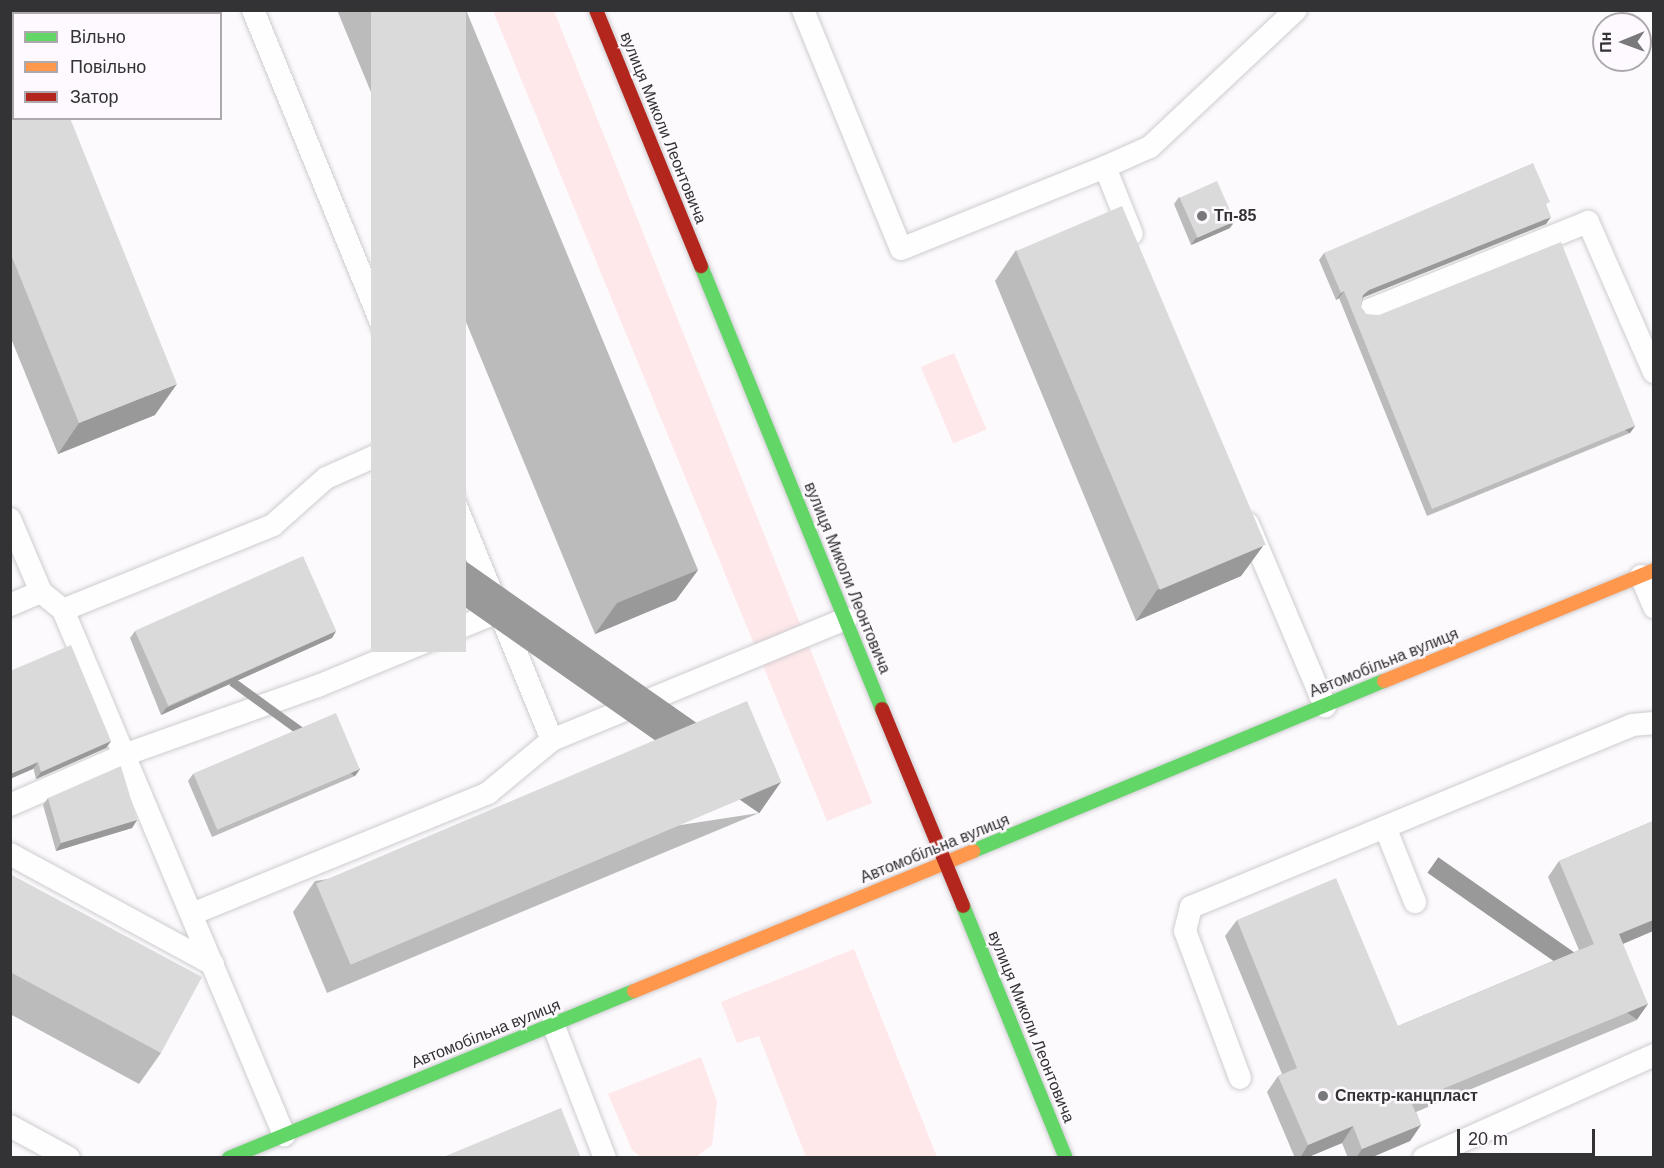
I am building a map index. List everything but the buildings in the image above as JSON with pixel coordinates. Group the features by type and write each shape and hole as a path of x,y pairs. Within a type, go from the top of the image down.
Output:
{"street":[{"name":"вулиця Миколи Леонтовича","path":"597,10 1066,1158"},
{"name":"Автомобільна вулиця","path":"229,1158 1647,573"}],"lane":[{"path":"253,10 552,740"},
{"path":"802,10 901,249 1150,147 1296,10"},
{"path":"1105,167 1140,253"},
{"path":"1369,310 1588,222 1653,372"},
{"path":"63,610 273,525 326,478 427,433"},
{"path":"1242,506 1325,706"},
{"path":"10,519 41,592 63,610 284,1135"},
{"path":"1647,573 1653,607"},
{"path":"10,605 41,592"},
{"path":"10,805 124,755 318,686 500,611"},
{"path":"192,914 488,792 552,740 846,619"},
{"path":"1240,1078 1185,931 1191,907 1632,725 1653,723"},
{"path":"1385,827 1415,902"},
{"path":"10,854 213,964"},
{"path":"553,1024 606,1158"},
{"path":"1424,1158 1653,1055"},
{"path":"10,1126 69,1158"}],"shaded area":[{"path":"493,11 554,11 872,803 827,821"},
{"path":"954,353 986,429 953,443 921,367"},
{"path":"854,949 937,1157 806,1157 759,1036 737,1043 721,1002"},
{"path":"701,1057 717,1102 712,1145 696,1157 641,1157 632,1150 608,1094"}],"traffic: fast":[{"path":"701,266 882,709"},
{"path":"973,851 1384,681"},
{"path":"963,906 1066,1158"},
{"path":"229,1158 634,991"}],"traffic: slow":[{"path":"1384,681 1654,570"},
{"path":"634,991 973,851"}],"traffic: jam":[{"path":"596,10 701,266"},
{"path":"882,709 963,906"}],"place":[{"name":"Тп-85","path":"1202,216"},
{"name":"Спектр-канцпласт","path":"1323,1096"}]}
